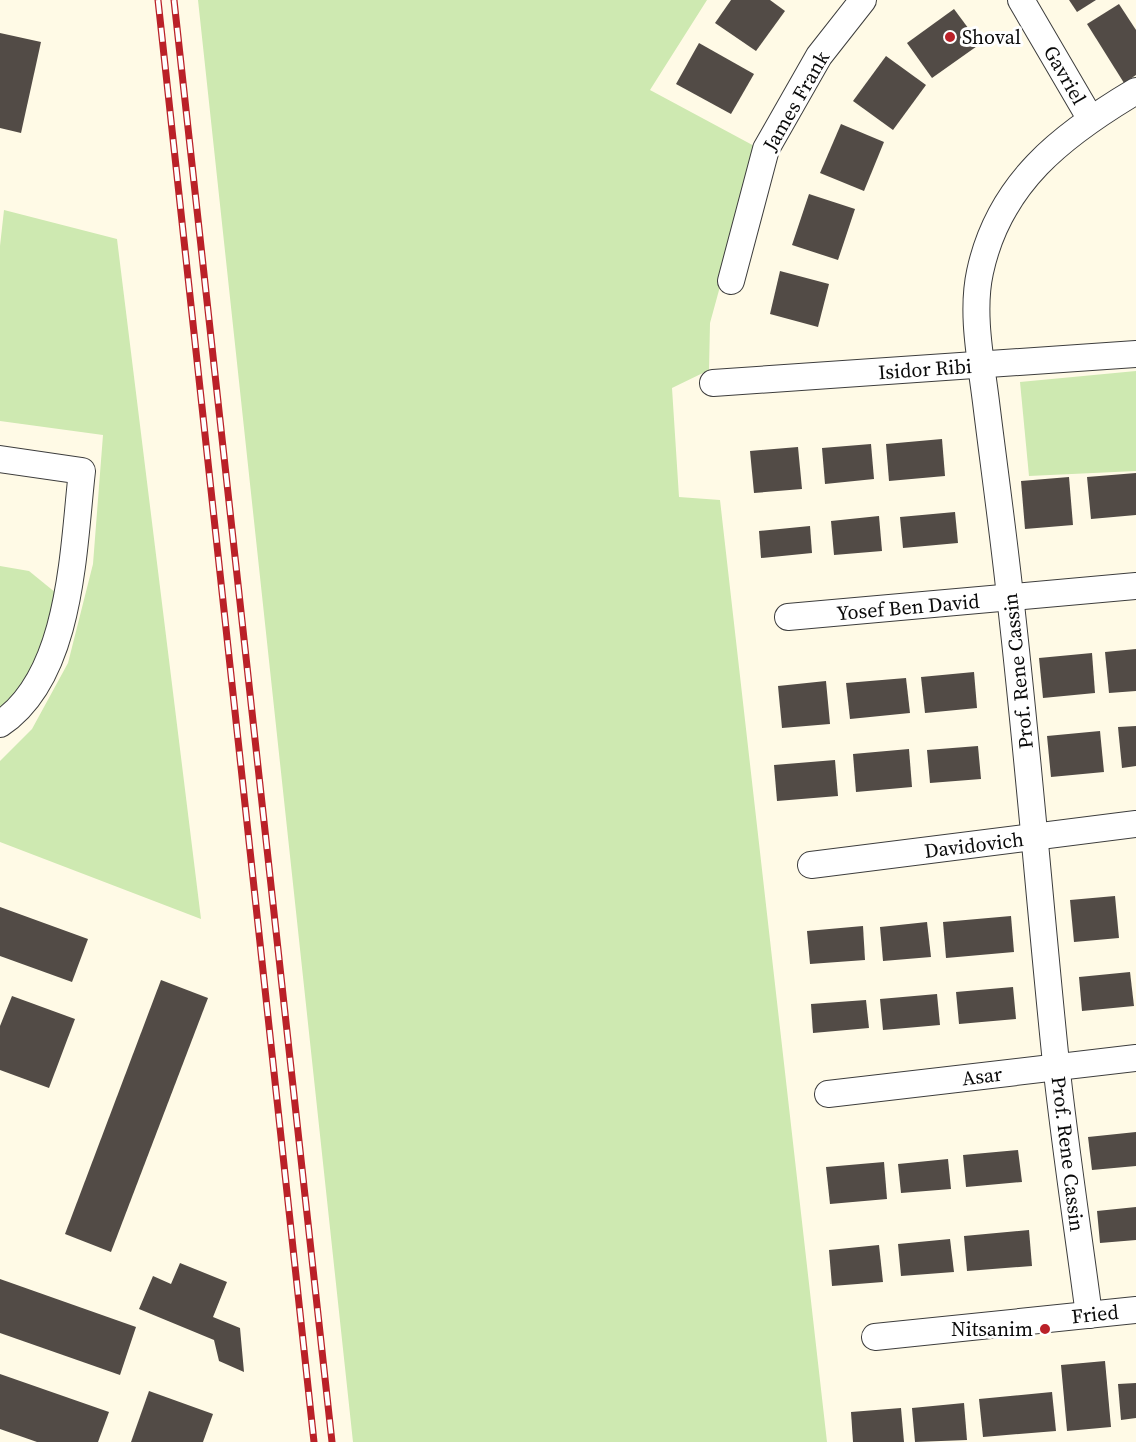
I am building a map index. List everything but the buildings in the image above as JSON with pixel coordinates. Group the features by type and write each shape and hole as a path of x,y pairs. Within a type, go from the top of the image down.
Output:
{"street":[{"name":"James Frank","path":"731,281 766,149 819,56 863,0"},
{"name":"Gavriel","path":"1021,0 1090,118"},
{"name":"Prof. Rene Cassin","path":"1089,1315 1057,1067 1011,598 977,319 979,274 993,230 1019,184 1041,158 1090,118 1136,91"},
{"name":"Isidor Ribi","path":"713,383 1136,354"},
{"path":"0,459 82,471 70,573 61,625 43,672 17,712 0,724"},
{"name":"Yosef Ben David","path":"788,617 1136,586"},
{"name":"Davidovich","path":"811,865 1136,824"},
{"name":"Asar","path":"828,1094 1136,1058"},
{"name":"Fried","path":"875,1337 1136,1310"}],"green space":[{"path":"198,0 707,0 650,90 758,148 710,323 709,370 672,388 679,497 720,500 827,1442 353,1442"},
{"path":"4,210 117,239 201,919 0,842 0,761 32,729 68,663 93,564 103,435 0,421 0,246"},
{"path":"1136,371 1136,471 1029,476 1020,382"},
{"path":"0,566 29,571 56,593 52,631 12,704 0,710"}],"railway":[{"path":"158,0 314,1442"},
{"path":"174,0 332,1442"}],"place":[{"name":"Shoval","path":"950,37"},
{"name":"Nitsanim","path":"1045,1329"}]}
